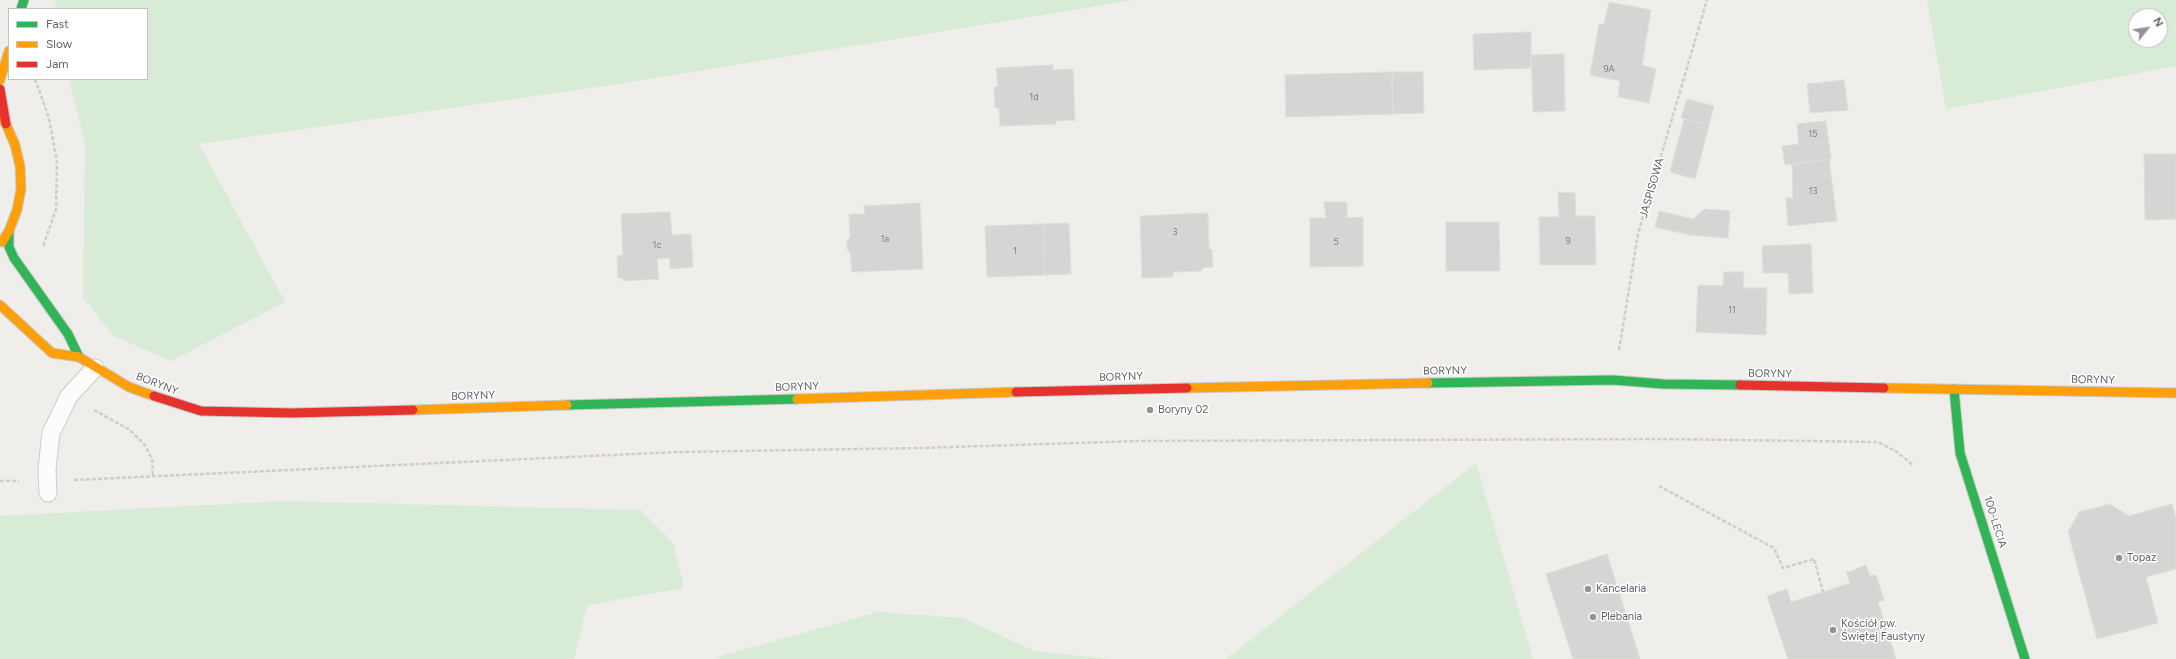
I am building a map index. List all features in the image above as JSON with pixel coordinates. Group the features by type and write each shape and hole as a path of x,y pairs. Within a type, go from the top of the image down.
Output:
{"street":[{"path":"0,80 8,54"},
{"path":"0,89 6,124 15,145 20,166 21,181 17,210 9,231 0,245"},
{"path":"0,116 6,124"},
{"name":"BORYNY","path":"9,231 9,247 14,258 68,334 79,357"},
{"name":"BORYNY","path":"0,305 52,353 79,357 95,368 142,392 201,410 292,413 1141,388 1613,380 1663,384 2176,393"},
{"name":"100-LECIA","path":"1954,389 1960,453 2025,659"}],"lane":[{"path":"47,486 50,433 69,396 95,368"}],"path":[{"name":"JASPISOWA","path":"1613,380 1638,234 1706,0"},
{"path":"0,481 47,486 676,452 920,448 1138,441 1664,438 1878,442 1897,452 1913,465"},
{"path":"1659,486 1774,548 1783,568 1814,559 1824,592"}],"green space":[{"path":"57,0 1135,0 612,85 199,144 285,302 171,361 114,336 83,298 85,144 69,80 148,80 148,8 54,8"},
{"path":"1927,0 2176,0 2176,66 1946,109"},
{"path":"1476,463 1533,659 1226,659"},
{"path":"283,501 640,510 673,543 684,588 587,605 574,659 0,659 0,516"},
{"path":"878,612 963,618 1034,651 1110,659 715,659 724,655"}],"building":[{"path":"1609,2 1651,10 1642,65 1656,69 1649,103 1618,97 1620,81 1590,75 1599,24 1604,25"},
{"path":"1531,32 1531,68 1474,70 1473,34"},
{"path":"1564,54 1565,111 1533,112 1531,55"},
{"path":"1053,65 1053,70 1073,69 1075,122 1074,120 1056,121 1056,124 1000,126 999,108 995,108 994,87 998,87 996,68"},
{"path":"1392,72 1423,72 1424,113 1393,114"},
{"path":"1392,72 1393,114 1286,117 1285,75"},
{"path":"1844,80 1848,110 1810,113 1807,84"},
{"path":"1687,99 1714,106 1709,125 1681,118"},
{"path":"1684,119 1709,125 1695,179 1670,172"},
{"path":"1826,121 1831,159 1785,165 1782,146 1799,144 1797,124"},
{"path":"2144,154 2176,154 2176,219 2145,220"},
{"path":"1829,159 1837,221 1788,226 1786,198 1793,198 1792,164"},
{"path":"1558,192 1575,193 1576,216 1595,216 1596,265 1540,265 1539,217 1559,217"},
{"path":"1324,202 1347,202 1347,218 1363,217 1363,266 1310,267 1310,218 1326,218"},
{"path":"920,203 923,269 852,272 850,252 847,249 847,241 850,237 849,214 865,214 864,206"},
{"path":"1705,209 1730,211 1728,238 1690,235 1655,227 1659,211 1693,219"},
{"path":"670,212 672,235 691,234 693,267 670,269 670,258 657,259 659,279 623,281 623,278 618,278 617,256 623,255 621,214"},
{"path":"1208,213 1209,249 1212,250 1213,267 1202,268 1202,271 1173,272 1173,277 1142,278 1140,216"},
{"path":"1446,222 1499,222 1500,271 1446,271"},
{"path":"1069,223 1071,274 1045,275 1043,224"},
{"path":"1043,224 1045,275 987,277 985,226"},
{"path":"1811,244 1813,293 1789,294 1788,273 1763,273 1762,246"},
{"path":"1724,272 1744,272 1743,288 1767,288 1766,335 1696,332 1698,285 1723,286"},
{"path":"2110,504 2129,516 2172,504 2176,518 2176,569 2146,577 2158,623 2097,639 2068,532 2079,512"},
{"name":"Plebania","path":"1607,554 1640,659 1573,659 1546,574"},
{"name":"Kościół pw. Świętej Faustyny","path":"1866,565 1870,576 1876,575 1884,600 1878,602 1896,659 1788,659 1767,596 1787,589 1791,602 1823,592 1850,583 1846,571 1849,572"}],"traffic: fast":[{"path":"21,8 24,0"},
{"path":"9,231 9,247 14,258 68,334 79,357"},
{"path":"1428,383 1613,380 1663,384 1740,385"},
{"path":"1954,389 1960,453 2025,659"},
{"path":"567,405 797,399"}],"traffic: slow":[{"path":"0,80 8,54"},
{"path":"0,116 6,124 15,145 20,166 21,189 17,210 9,231 2,242"},
{"path":"0,305 52,353 79,357 129,387 154,396"},
{"path":"1187,388 1428,383"},
{"path":"1884,388 2176,393"},
{"path":"797,399 1016,392"},
{"path":"413,410 567,405"}],"traffic: jam":[{"path":"0,89 6,124"},
{"path":"1740,385 1884,388"},
{"path":"1016,392 1187,388"},
{"path":"154,396 201,411 292,413 413,410"}],"place":[{"name":"Boryny 02","path":"1150,410"},
{"name":"Topaz","path":"2119,558"},
{"name":"Kancelaria","path":"1588,589"},
{"name":"Plebania","path":"1593,617"},
{"name":"Kościół pw. Świętej Faustyny","path":"1833,630"}]}
